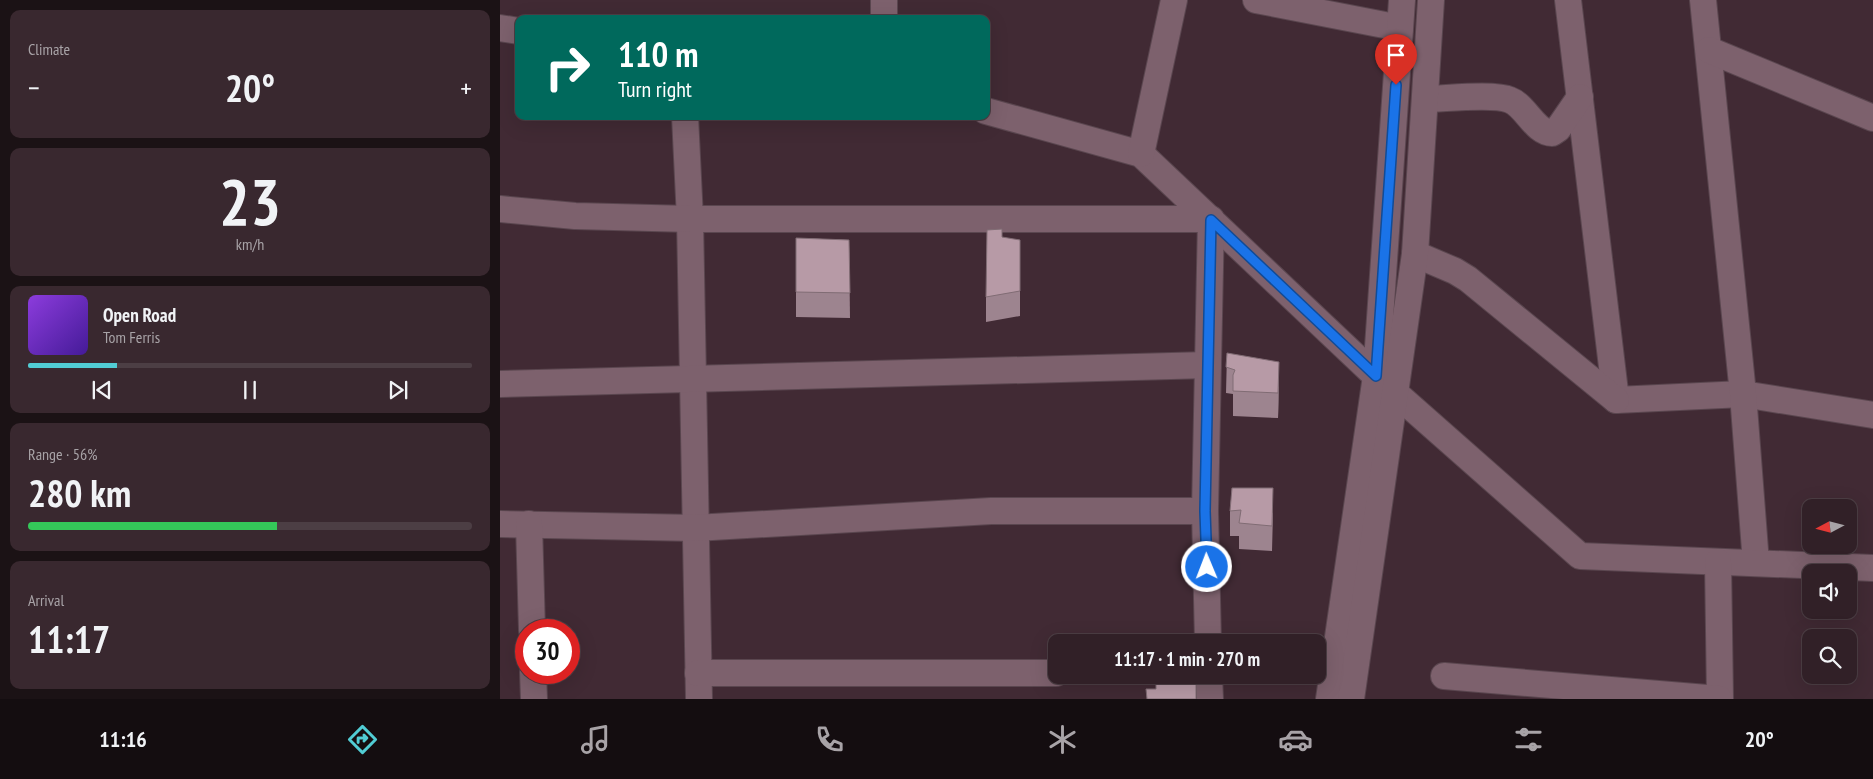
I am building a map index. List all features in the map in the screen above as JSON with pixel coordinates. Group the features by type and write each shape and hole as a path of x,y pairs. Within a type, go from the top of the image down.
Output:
{"street":[{"path":"884,0 884,15"},
{"path":"1141,154 1174,0"},
{"path":"1256,0 1400,28"},
{"path":"1351,699 1385,383 1402,0"},
{"path":"1330,699 1385,383 1415,254 1431,0"},
{"path":"1568,0 1616,400"},
{"path":"1703,0 1743,394 1756,564"},
{"path":"500,28 515,30"},
{"path":"1709,50 1873,118"},
{"path":"1425,99 1505,98 1522,107 1544,131 1552,133 1558,129 1580,97"},
{"path":"990,112 1141,154 1385,383 1580,556 1873,568"},
{"path":"685,120 690,219 699,699"},
{"path":"500,208 575,216 690,219 1211,220"},
{"path":"1208,634 1205,511 1211,220"},
{"path":"1415,254 1455,271 1468,279 1616,400 1743,394 1873,415"},
{"path":"500,384 1208,365"},
{"path":"500,524 696,528 991,511 1205,511"},
{"path":"529,524 532,619"},
{"path":"1444,676 1470,688 1719,699 1718,562"},
{"path":"698,673 1048,673"},
{"path":"533,684 534,699"},
{"path":"1209,684 1210,699"}],"building":[{"path":"1002,229 1002,237 1020,240 1020,291 986,297 987,230"},
{"path":"796,238 849,240 850,293 796,292"},
{"path":"1227,353 1279,362 1278,393 1233,391 1233,375 1235,370 1226,367"},
{"path":"1232,488 1273,488 1272,526 1239,523 1241,510 1230,511"},
{"path":"1156,684 1196,684 1196,699 1147,699 1146,689 1156,689"}],"route":[{"path":"1207,567 1205,511 1211,220 1376,376 1386,254 1396,85"}]}
